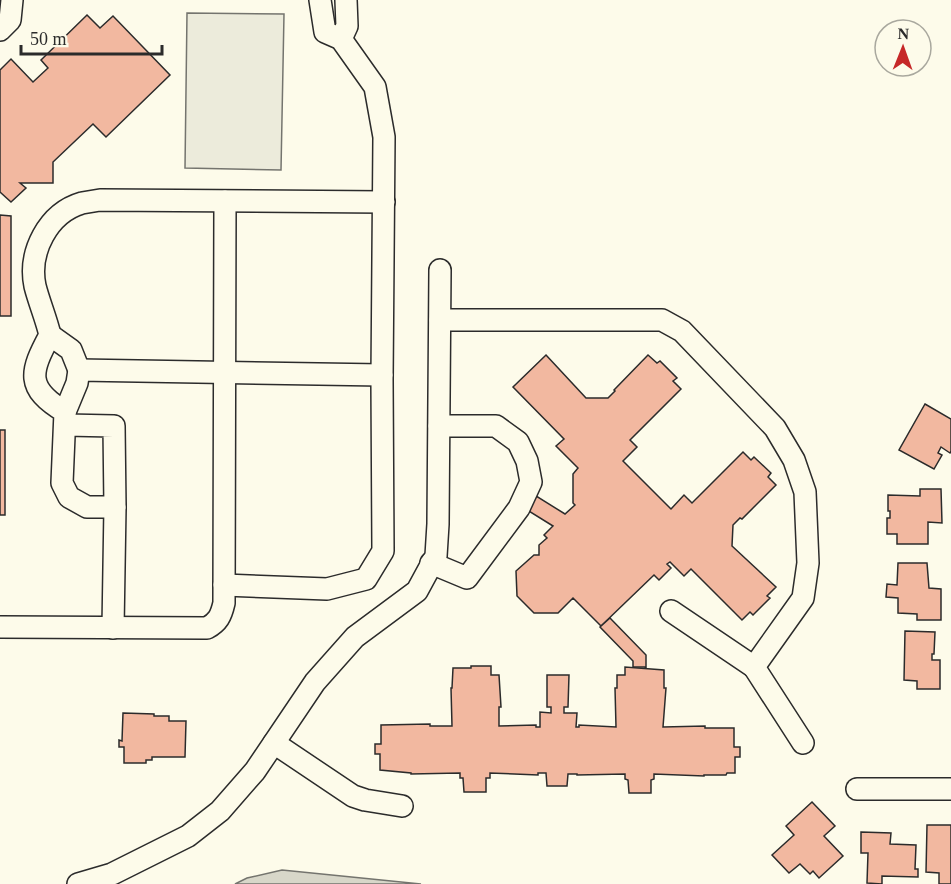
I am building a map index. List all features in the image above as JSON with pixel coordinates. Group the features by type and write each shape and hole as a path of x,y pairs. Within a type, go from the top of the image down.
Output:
{"street":[{"path":"0,30 10,20 12,0"},
{"path":"224,585 327,589 366,579 383,551 384,137 375,87 341,39 325,32 320,0"},
{"path":"341,39 347,26 346,0"},
{"path":"115,507 87,507 69,497 62,483 65,418 79,370 71,350 50,335 36,290 34,269 36,252 47,228 62,213 80,204 100,200 384,202"},
{"path":"0,627 207,628 216,624 221,615 224,585 225,201"},
{"path":"78,884 112,874 188,836 220,811 255,771 315,682 355,636 417,591 436,556 440,270"},
{"path":"440,320 662,320 682,331 775,428 794,460 805,492 808,563 803,598 754,667"},
{"path":"50,335 36,361 34,375 41,394 65,418 114,426 113,628"},
{"path":"79,370 382,375"},
{"path":"432,563 467,578 519,508 531,482 527,461 518,442 496,426 439,426"},
{"path":"671,611 754,667 803,743"},
{"path":"274,742 353,796 402,806"},
{"path":"857,789 951,789"}],"shaded area":[{"path":"187,13 284,14 281,170 185,168"},
{"path":"282,870 421,884 235,884 247,878"}],"building":[{"path":"87,15 100,28 113,16 170,75 106,137 93,124 53,162 53,183 20,183 26,188 11,202 0,192 0,70 11,59 33,82 48,68 41,60"},
{"path":"0,215 11,216 11,316 0,316"},
{"path":"546,355 586,398 608,398 648,355 657,363 660,361 677,378 673,381 681,389 630,440 637,447 623,461 671,509 684,495 692,503 743,452 751,460 754,457 771,473 768,477 776,485 733,525 732,546 776,587 767,596 770,598 753,615 750,612 742,620 691,569 684,576 670,562 667,564 671,568 659,580 654,575 601,626 573,598 558,613 534,613 517,596 516,571 534,555 539,555 539,545 547,538 544,535 553,526 524,508 533,494 565,514 575,505 573,503 573,474 578,468 556,446 564,439 513,387"},
{"path":"925,404 951,419 951,451 950,453 941,447 938,453 942,455 934,469 899,450"},
{"path":"0,430 5,430 5,515 0,515"},
{"path":"920,489 941,489 942,523 928,522 928,544 897,544 897,534 887,534 887,518 890,518 888,495 920,496"},
{"path":"898,563 927,563 929,588 941,589 941,620 917,620 917,614 898,613 898,598 886,597 887,584 897,585"},
{"path":"610,618 646,655 646,670 645,667 633,667 633,661 600,627"},
{"path":"905,631 935,632 932,660 940,660 940,689 917,689 917,681 904,680"},
{"path":"471,666 491,666 491,675 499,675 501,707 499,707 499,726 536,725 536,727 540,727 540,712 551,713 551,707 547,707 547,675 569,675 568,707 564,707 564,713 577,713 576,727 579,725 616,727 617,675 625,675 625,667 664,670 664,688 666,688 663,727 734,728 734,747 740,747 740,757 735,757 735,773 704,776 654,774 654,779 651,780 651,793 629,793 625,774 568,774 567,786 547,786 546,773 538,773 538,775 490,773 490,778 486,778 486,792 464,792 463,778 460,778 460,773 411,774 380,770 380,754 375,754 375,744 381,744 381,725 452,726 453,668 471,668"},
{"path":"123,713 154,714 154,716 169,716 169,721 186,721 185,757 152,757 152,760 146,760 146,763 124,763 124,747 119,747 119,740 122,741"},
{"path":"812,802 835,826 824,836 843,856 819,878 813,871 810,874 800,864 789,873 772,855 794,835 786,826"},
{"path":"927,825 951,825 951,884 939,884 939,873 926,872"},
{"path":"861,832 891,833 890,844 916,845 915,869 918,869 918,877 882,876 882,884 867,883 868,853 861,853"}]}
